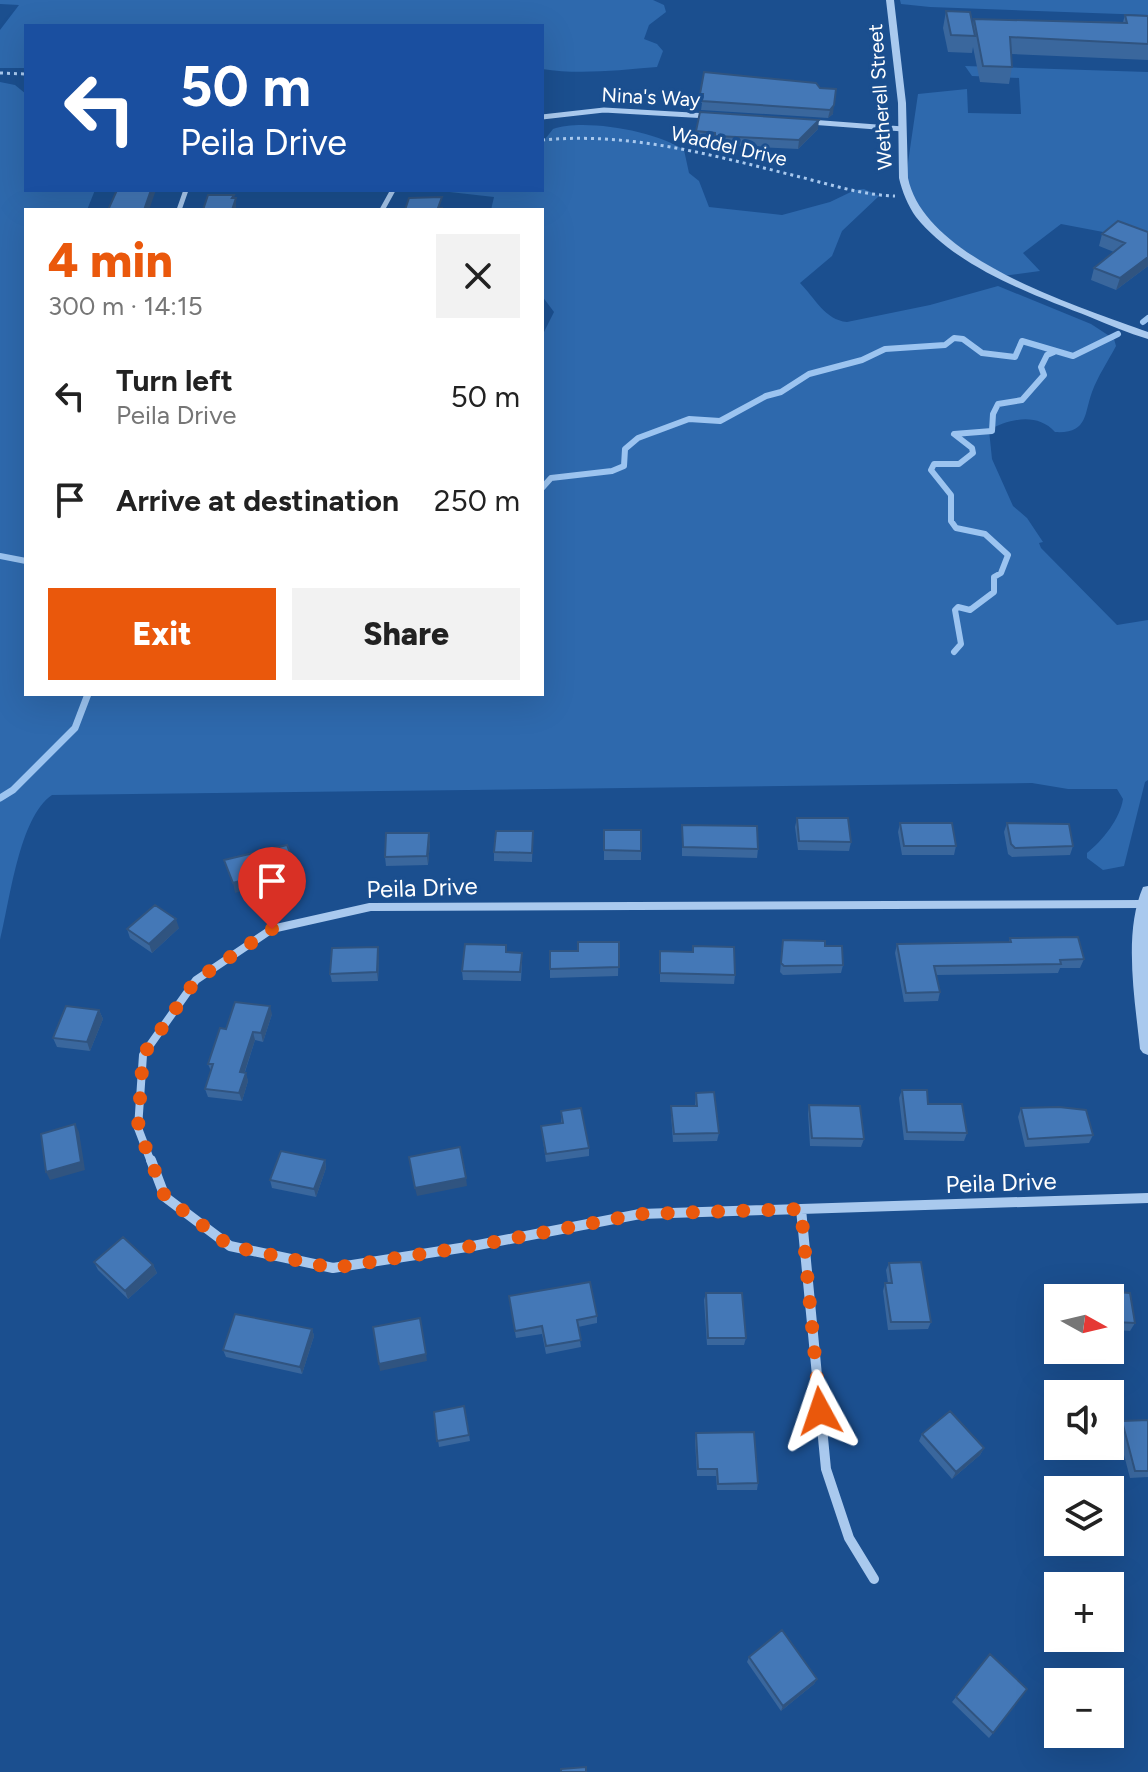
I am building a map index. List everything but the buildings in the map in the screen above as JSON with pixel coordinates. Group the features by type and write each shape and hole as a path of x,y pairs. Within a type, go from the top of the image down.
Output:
{"street":[{"name":"Wetherell Street","path":"890,0 903,129 904,176 909,196 932,228 976,262 1002,276 1148,336"},
{"name":"Nina's Way","path":"544,116 570,110 611,109 718,116"},
{"path":"795,121 903,129"},
{"path":"1146,897 1140,975 1148,1049"},
{"name":"Peila Drive","path":"1146,897 370,907 272,929 196,980 143,1055 138,1128 165,1197 230,1246 333,1268 473,1246 640,1214 1148,1198"},
{"path":"801,1209 826,1469 849,1538 874,1579"}],"path":[{"path":"0,73 24,74"},
{"name":"Waddel Drive","path":"544,140 570,135 629,137 877,195 909,196"}],"shaded area":[{"path":"0,0 653,0 664,5 666,12 649,25 644,39 657,44 663,51 657,67 585,72 544,69 544,24 24,24 24,68 0,68 0,30 19,5 0,4"},
{"path":"900,0 1148,0 1148,15 930,7 901,4"},
{"path":"965,66 1148,72 1148,245 1119,235 1061,224 1023,253 1040,271 1002,276 932,228 905,183 918,94 967,89 968,113 1021,114 1019,78 972,76"},
{"path":"0,82 15,85 24,92 24,192 94,192 88,208 24,208 24,696 544,696 544,332 554,312 544,299 544,208 491,208 494,197 450,192 544,192 544,140 553,129 582,125 620,128 672,143 684,150 689,173 699,181 709,207 782,215 830,202 855,190 864,189 879,196 842,231 832,256 800,283 826,313 839,320 847,322 930,305 998,286 1091,324 1114,339 1116,346 1094,386 1083,421 1074,430 1055,432 1040,422 1023,419 989,430 992,459 1013,506 1027,518 1043,542 1039,543 1041,548 1117,625 1148,620 1148,780 1124,866 1103,870 1087,858 1087,853 1115,821 1123,799 1117,789 1068,789 1032,783 52,795 31,821 24,840 0,940"}],"waterway":[{"path":"1143,322 1148,318"},
{"path":"544,486 551,478 612,471 624,466 625,449 638,438 689,419 720,421 766,396 781,392 809,374 862,360 885,349 945,345 954,338 963,339 982,353 1015,357 1022,341 1073,356 1118,334"},
{"path":"954,652 961,644 955,610 958,607 970,610 994,592 994,577 1001,573 1008,555 985,534 956,528 951,521 951,495 931,470 934,464 959,464 973,453 972,448 954,434 992,431 993,414 998,404 1022,400 1044,375 1041,367 1047,355 1054,352"},
{"path":"0,556 24,561"},
{"path":"0,798 13,790 75,728 87,696"}],"route":[{"path":"272,929 196,980 143,1055 138,1128 165,1197 230,1246 333,1268 473,1246 640,1214 801,1209 820,1411"}]}
